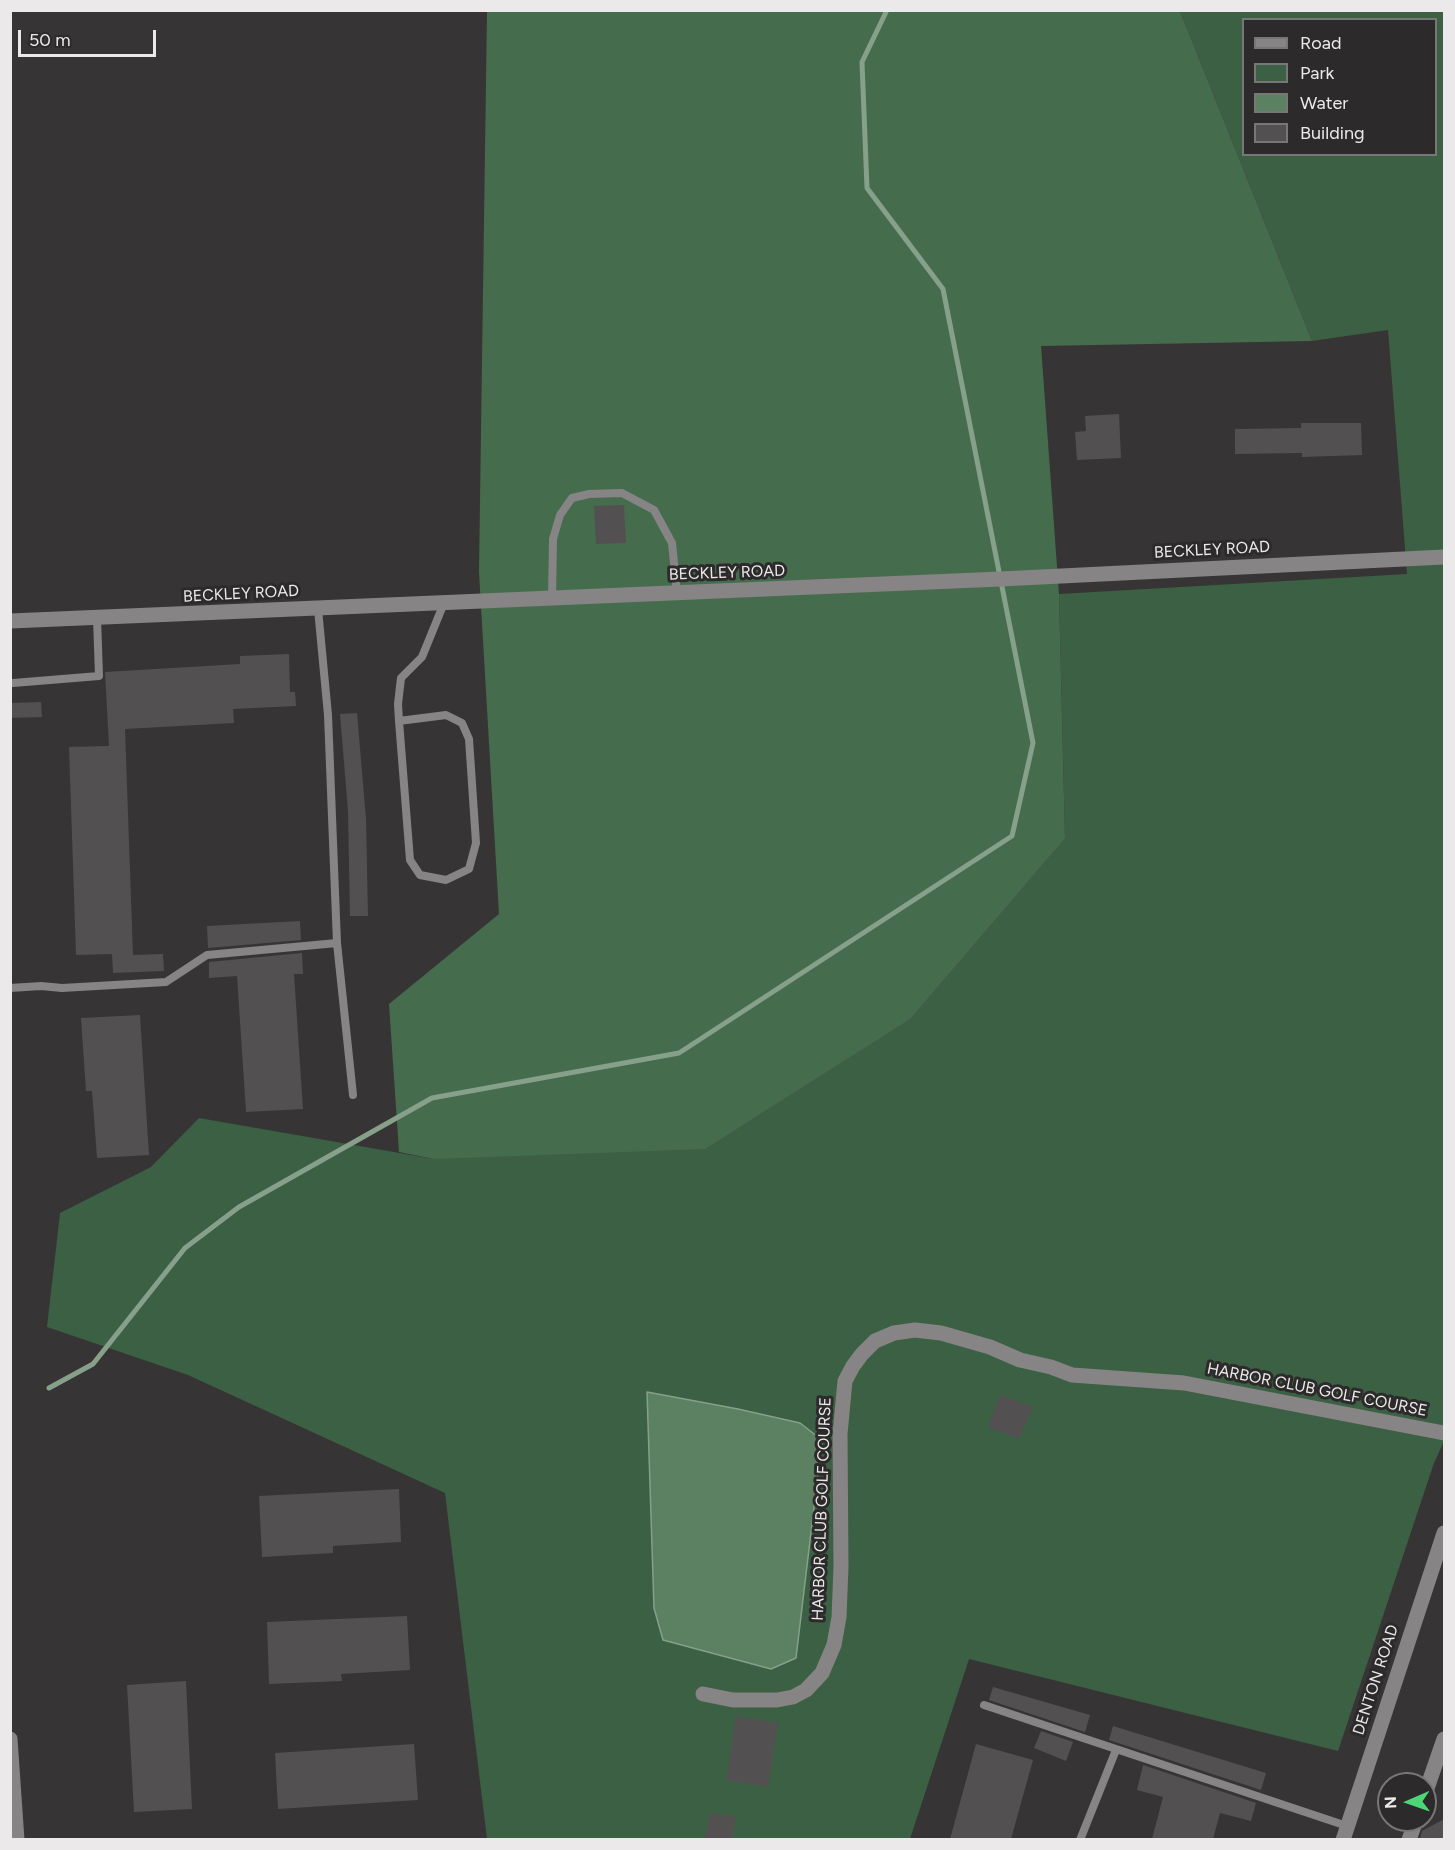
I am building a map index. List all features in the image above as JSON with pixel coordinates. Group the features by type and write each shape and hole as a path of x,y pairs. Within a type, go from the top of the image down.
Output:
{"street":[{"name":"BECKLEY ROAD","path":"10,621 552,599 1444,557"},
{"name":"HARBOR CLUB GOLF COURSE","path":"703,1694 733,1700 777,1700 793,1697 806,1690 822,1673 834,1645 839,1617 840,1434 845,1382 853,1366 875,1341 894,1333 915,1330 941,1333 1072,1375 1184,1383 1444,1433"},
{"name":"DENTON ROAD","path":"1345,1833 1444,1533"},
{"path":"10,1739 16,1839"},
{"path":"1433,1772 1444,1739"}],"lane":[{"path":"552,599 553,538 560,515 572,498 589,494 622,493 654,510 672,543 677,593"},
{"path":"399,721 446,715 462,723 469,739 476,843 469,869 446,880 420,875 410,860 399,721 401,678 422,657 444,603"},
{"path":"318,609 328,715 337,943 353,1095"},
{"path":"13,683 99,676 97,618"},
{"path":"10,988 41,986 62,988 166,982 207,955 337,943"},
{"path":"984,1705 1345,1833"},
{"path":"1080,1839 1116,1750"}],"green space":[{"path":"1180,11 1444,11 1444,1441 1434,1463 1338,1751 969,1659 910,1839 487,1839 445,1493 188,1375 47,1327 60,1213 151,1167 199,1118 434,1159 1065,838 1059,594 1407,574 1388,330 1312,341"}],"shaded area":[{"path":"487,11 1180,11 1312,341 1041,346 1059,594 1065,838 910,1019 705,1149 434,1159 399,1152 389,1004 499,914 479,572"}],"water":[{"path":"647,1392 800,1423 822,1440 796,1658 771,1669 663,1640 654,1608"}],"building":[{"path":"1119,414 1121,458 1077,460 1075,432 1086,431 1085,416"},
{"path":"1301,423 1361,423 1362,455 1302,457 1302,453 1235,454 1235,429 1301,428"},
{"path":"624,505 626,543 596,544 594,506"},
{"path":"289,654 290,692 295,692 296,706 233,709 234,723 125,729 133,955 163,954 164,971 113,973 112,954 76,955 69,747 109,746 105,672 240,664 240,656"},
{"path":"41,702 42,717 10,718 10,703"},
{"path":"357,713 366,819 368,916 350,916 348,811 340,714"},
{"path":"300,921 301,940 208,948 207,926"},
{"path":"302,953 303,974 294,974 303,1109 246,1112 237,976 209,978 209,962"},
{"path":"140,1015 149,1155 97,1158 92,1091 86,1091 81,1018"},
{"path":"1000,1395 1033,1407 1019,1439 988,1427"},
{"path":"399,1489 401,1542 333,1546 333,1553 262,1557 259,1496"},
{"path":"407,1616 410,1670 341,1674 342,1681 269,1684 267,1622"},
{"path":"186,1681 192,1809 134,1812 127,1685"},
{"path":"993,1687 1090,1715 1085,1732 989,1700"},
{"path":"736,1716 778,1723 768,1787 726,1780"},
{"path":"1113,1726 1266,1773 1261,1790 1109,1740"},
{"path":"1041,1731 1073,1742 1066,1761 1034,1748"},
{"path":"414,1744 418,1800 278,1809 275,1753"},
{"path":"976,1744 1033,1760 1011,1839 950,1839"},
{"path":"1143,1765 1256,1803 1251,1821 1220,1813 1213,1839 1152,1839 1163,1797 1137,1790"},
{"path":"710,1813 736,1817 732,1839 705,1839"},
{"path":"1444,1819 1444,1839 1420,1839 1422,1832 1437,1832 1437,1823"}],"waterway":[{"path":"49,1388 93,1364 185,1248 239,1207 432,1098 679,1053 1012,836 1033,743 943,289 867,188 862,62 887,10"}]}
